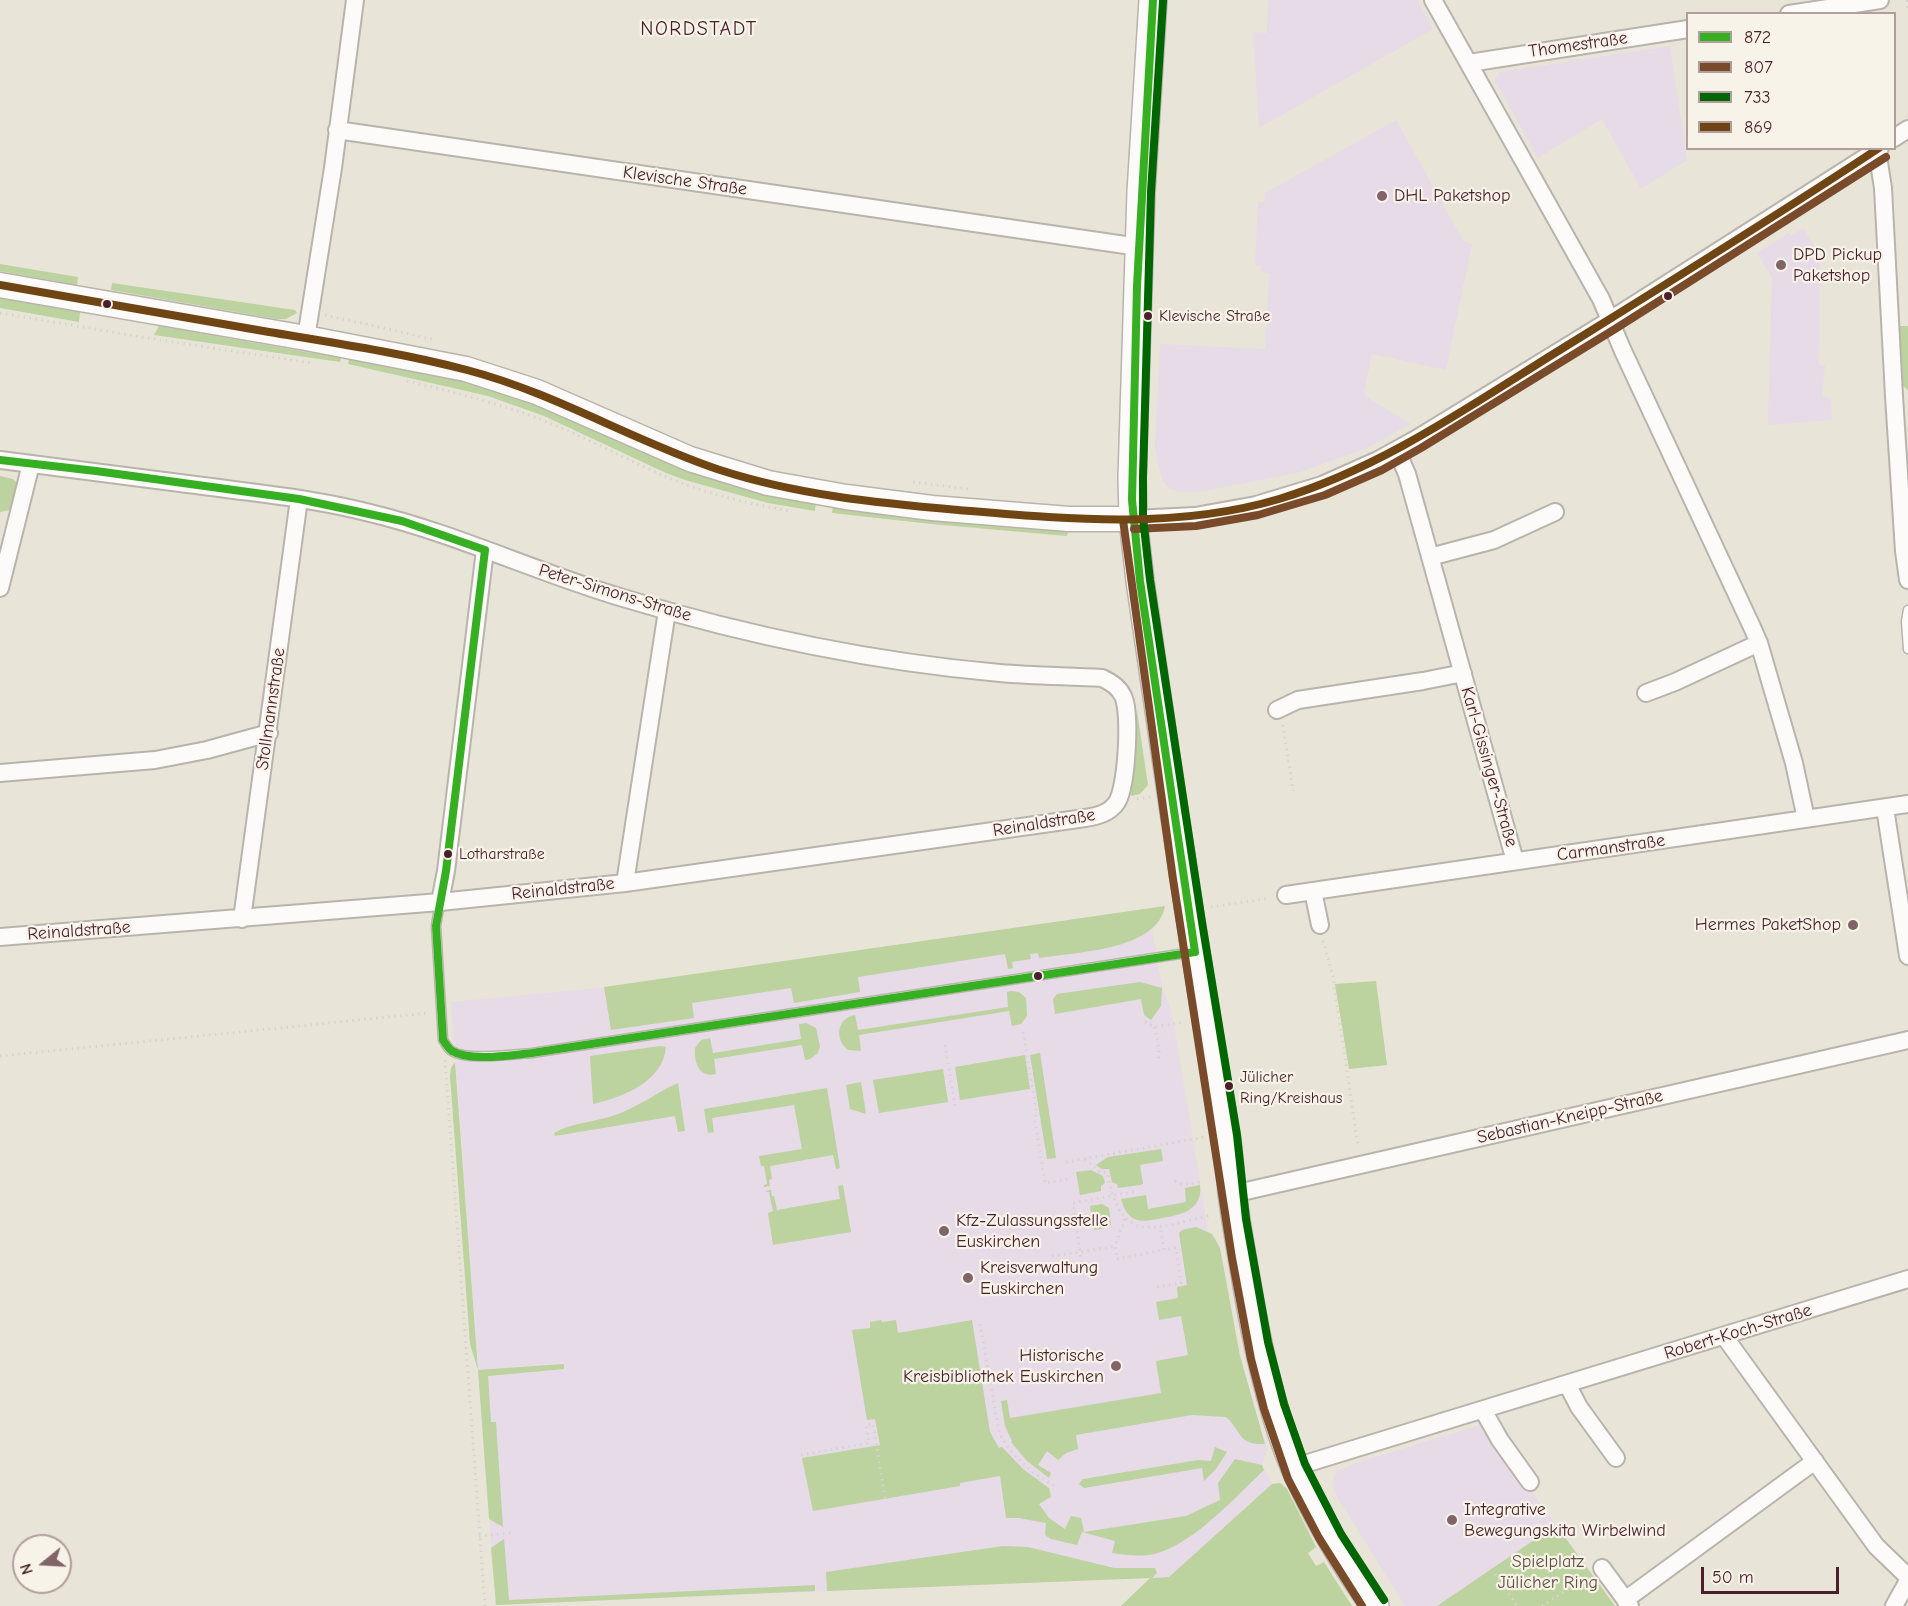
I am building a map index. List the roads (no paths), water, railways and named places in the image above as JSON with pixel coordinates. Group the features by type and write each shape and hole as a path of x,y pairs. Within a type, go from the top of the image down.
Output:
{"main road":[{"path":"1153,0 1139,247 1132,477 1133,519 1140,581 1195,952 1226,1134 1250,1305 1260,1352 1295,1467 1328,1533 1375,1606"},
{"path":"0,285 306,338 465,369 501,379 558,400 677,454 720,470 768,483 846,497 932,508 1069,519 1133,519"}],"street":[{"path":"306,338 355,0"},
{"path":"1433,0 1601,299 1759,643 1794,763 1806,819"},
{"path":"1802,12 1880,0"},
{"name":"Thomestraße","path":"1469,63 1686,29"},
{"name":"Klevische Straße","path":"337,130 1139,247"},
{"path":"1133,519 1195,516 1256,506 1322,485 1397,451 1610,320 1876,150"},
{"path":"1878,150 1883,188 1894,396 1908,580"},
{"name":"Karl-Gissinger-Straße","path":"1397,451 1407,474 1515,861"},
{"name":"Peter-Simons-Straße","path":"0,460 299,499 369,512 438,533 588,587 761,635 921,664 998,673 1102,678 1119,689 1127,712 1123,800"},
{"path":"0,588 31,464"},
{"name":"Stollmannstraße","path":"242,919 299,499"},
{"path":"1430,557 1494,540 1555,512"},
{"path":"440,902 446,871 485,550"},
{"path":"625,883 667,610"},
{"path":"1646,693 1759,643"},
{"name":"Karl-Gissinger-Straße","path":"1277,710 1298,700 1463,673"},
{"path":"0,773 155,760 207,750 268,733"},
{"name":"Reinaldstraße","path":"0,937 440,902 625,883 1085,818 1106,812 1123,800"},
{"name":"Carmanstraße","path":"1286,895 1908,804"},
{"path":"1885,808 1908,956"},
{"path":"1313,891 1320,925"},
{"name":"Sebastian-Kneipp-Straße","path":"1234,1202 1362,1165 1908,1040"},
{"name":"Robert-Koch-Straße","path":"1295,1467 1908,1279"},
{"path":"1724,1336 1876,1546 1908,1579 1894,1606"},
{"path":"1567,1384 1579,1407 1616,1458"},
{"path":"1483,1410 1500,1440 1530,1482"},
{"path":"1602,1568 1628,1603 1815,1461"}],"lane":[{"path":"1908,610 1906,621 1908,649"},
{"path":"440,902 436,926 443,1040 450,1050 457,1054 476,1056 532,1053 1195,952"}],"place":[{"name":"DHL Paketshop","path":"1382,196"},
{"name":"DPD Pickup Paketshop","path":"1781,265"},
{"name":"Klevische Straße","path":"1148,316"},
{"name":"Lotharstraße","path":"448,854"},
{"name":"Hermes PaketShop","path":"1853,925"},
{"name":"Jülicher Ring/Kreishaus","path":"1229,1086"},
{"name":"Kfz-Zulassungsstelle Euskirchen","path":"944,1231"},
{"name":"Kreisverwaltung Euskirchen","path":"968,1278"},
{"name":"Historische Kreisbibliothek Euskirchen","path":"1116,1366"},
{"name":"Integrative Bewegungskita Wirbelwind","path":"1452,1520"}],"district":[{"name":"NORDSTADT","path":"699,29"}],"park label":[{"name":"Spielplatz Jülicher Ring","path":"1548,1572"}]}
